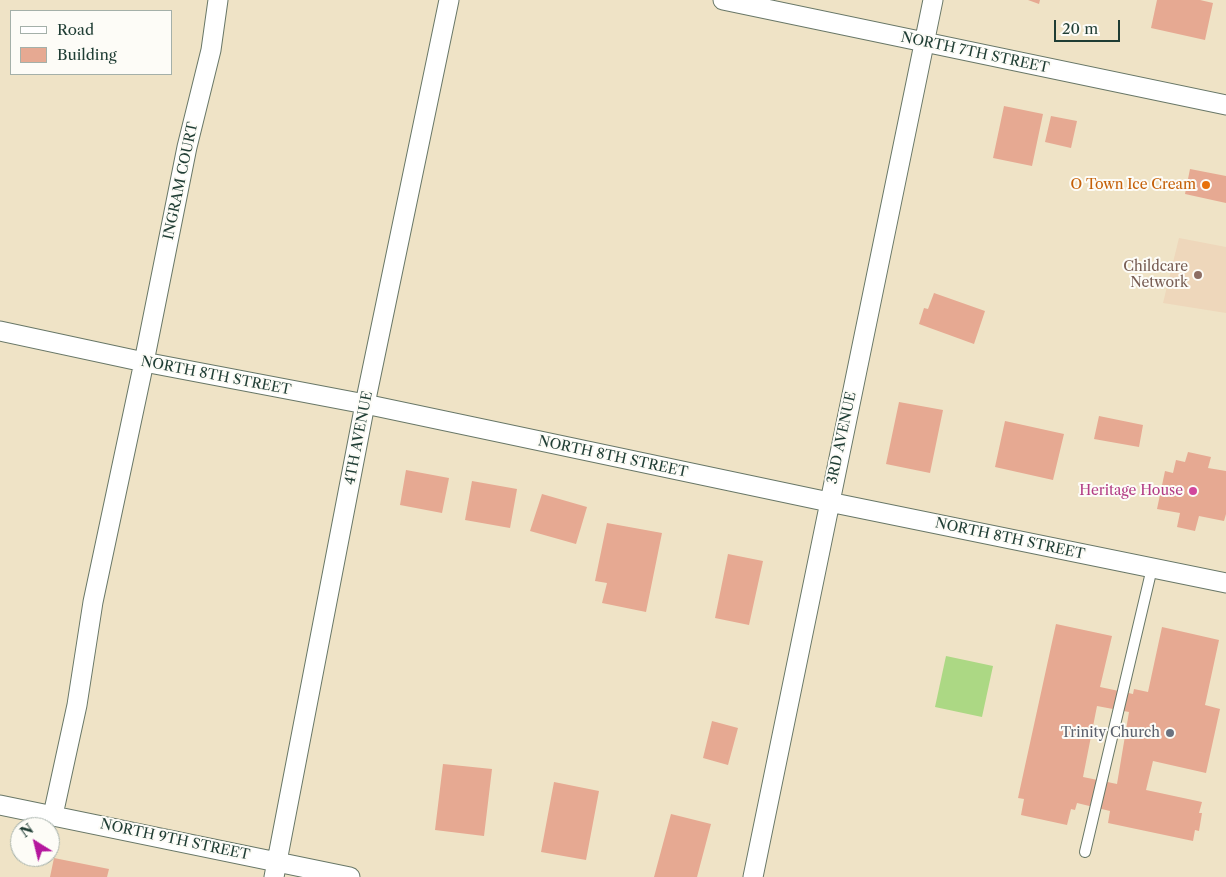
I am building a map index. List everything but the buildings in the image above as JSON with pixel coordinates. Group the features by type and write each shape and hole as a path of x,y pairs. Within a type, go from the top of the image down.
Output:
{"street":[{"name":"INGRAM COURT","path":"53,815 77,705 93,602 187,147 211,50 218,0"},
{"name":"4TH AVENUE","path":"276,869 365,404 449,0"},
{"name":"NORTH 7TH STREET","path":"724,0 1226,105"},
{"name":"3RD AVENUE","path":"753,877 933,0"},
{"name":"NORTH 8TH STREET","path":"0,331 144,362 365,404 1226,584"},
{"name":"NORTH 9TH STREET","path":"0,805 53,815 276,869 350,877"}],"lane":[{"path":"1085,852 1152,568"}],"shaded area":[{"name":"Childcare Network","path":"1179,238 1226,247 1226,313 1163,303"}],"green space":[{"path":"946,656 993,666 982,717 935,707"}],"place":[{"name":"O Town Ice Cream","path":"1206,185"},
{"name":"Childcare Network","path":"1198,275"},
{"name":"Heritage House","path":"1193,491"},
{"name":"Trinity Church","path":"1170,733"}]}
